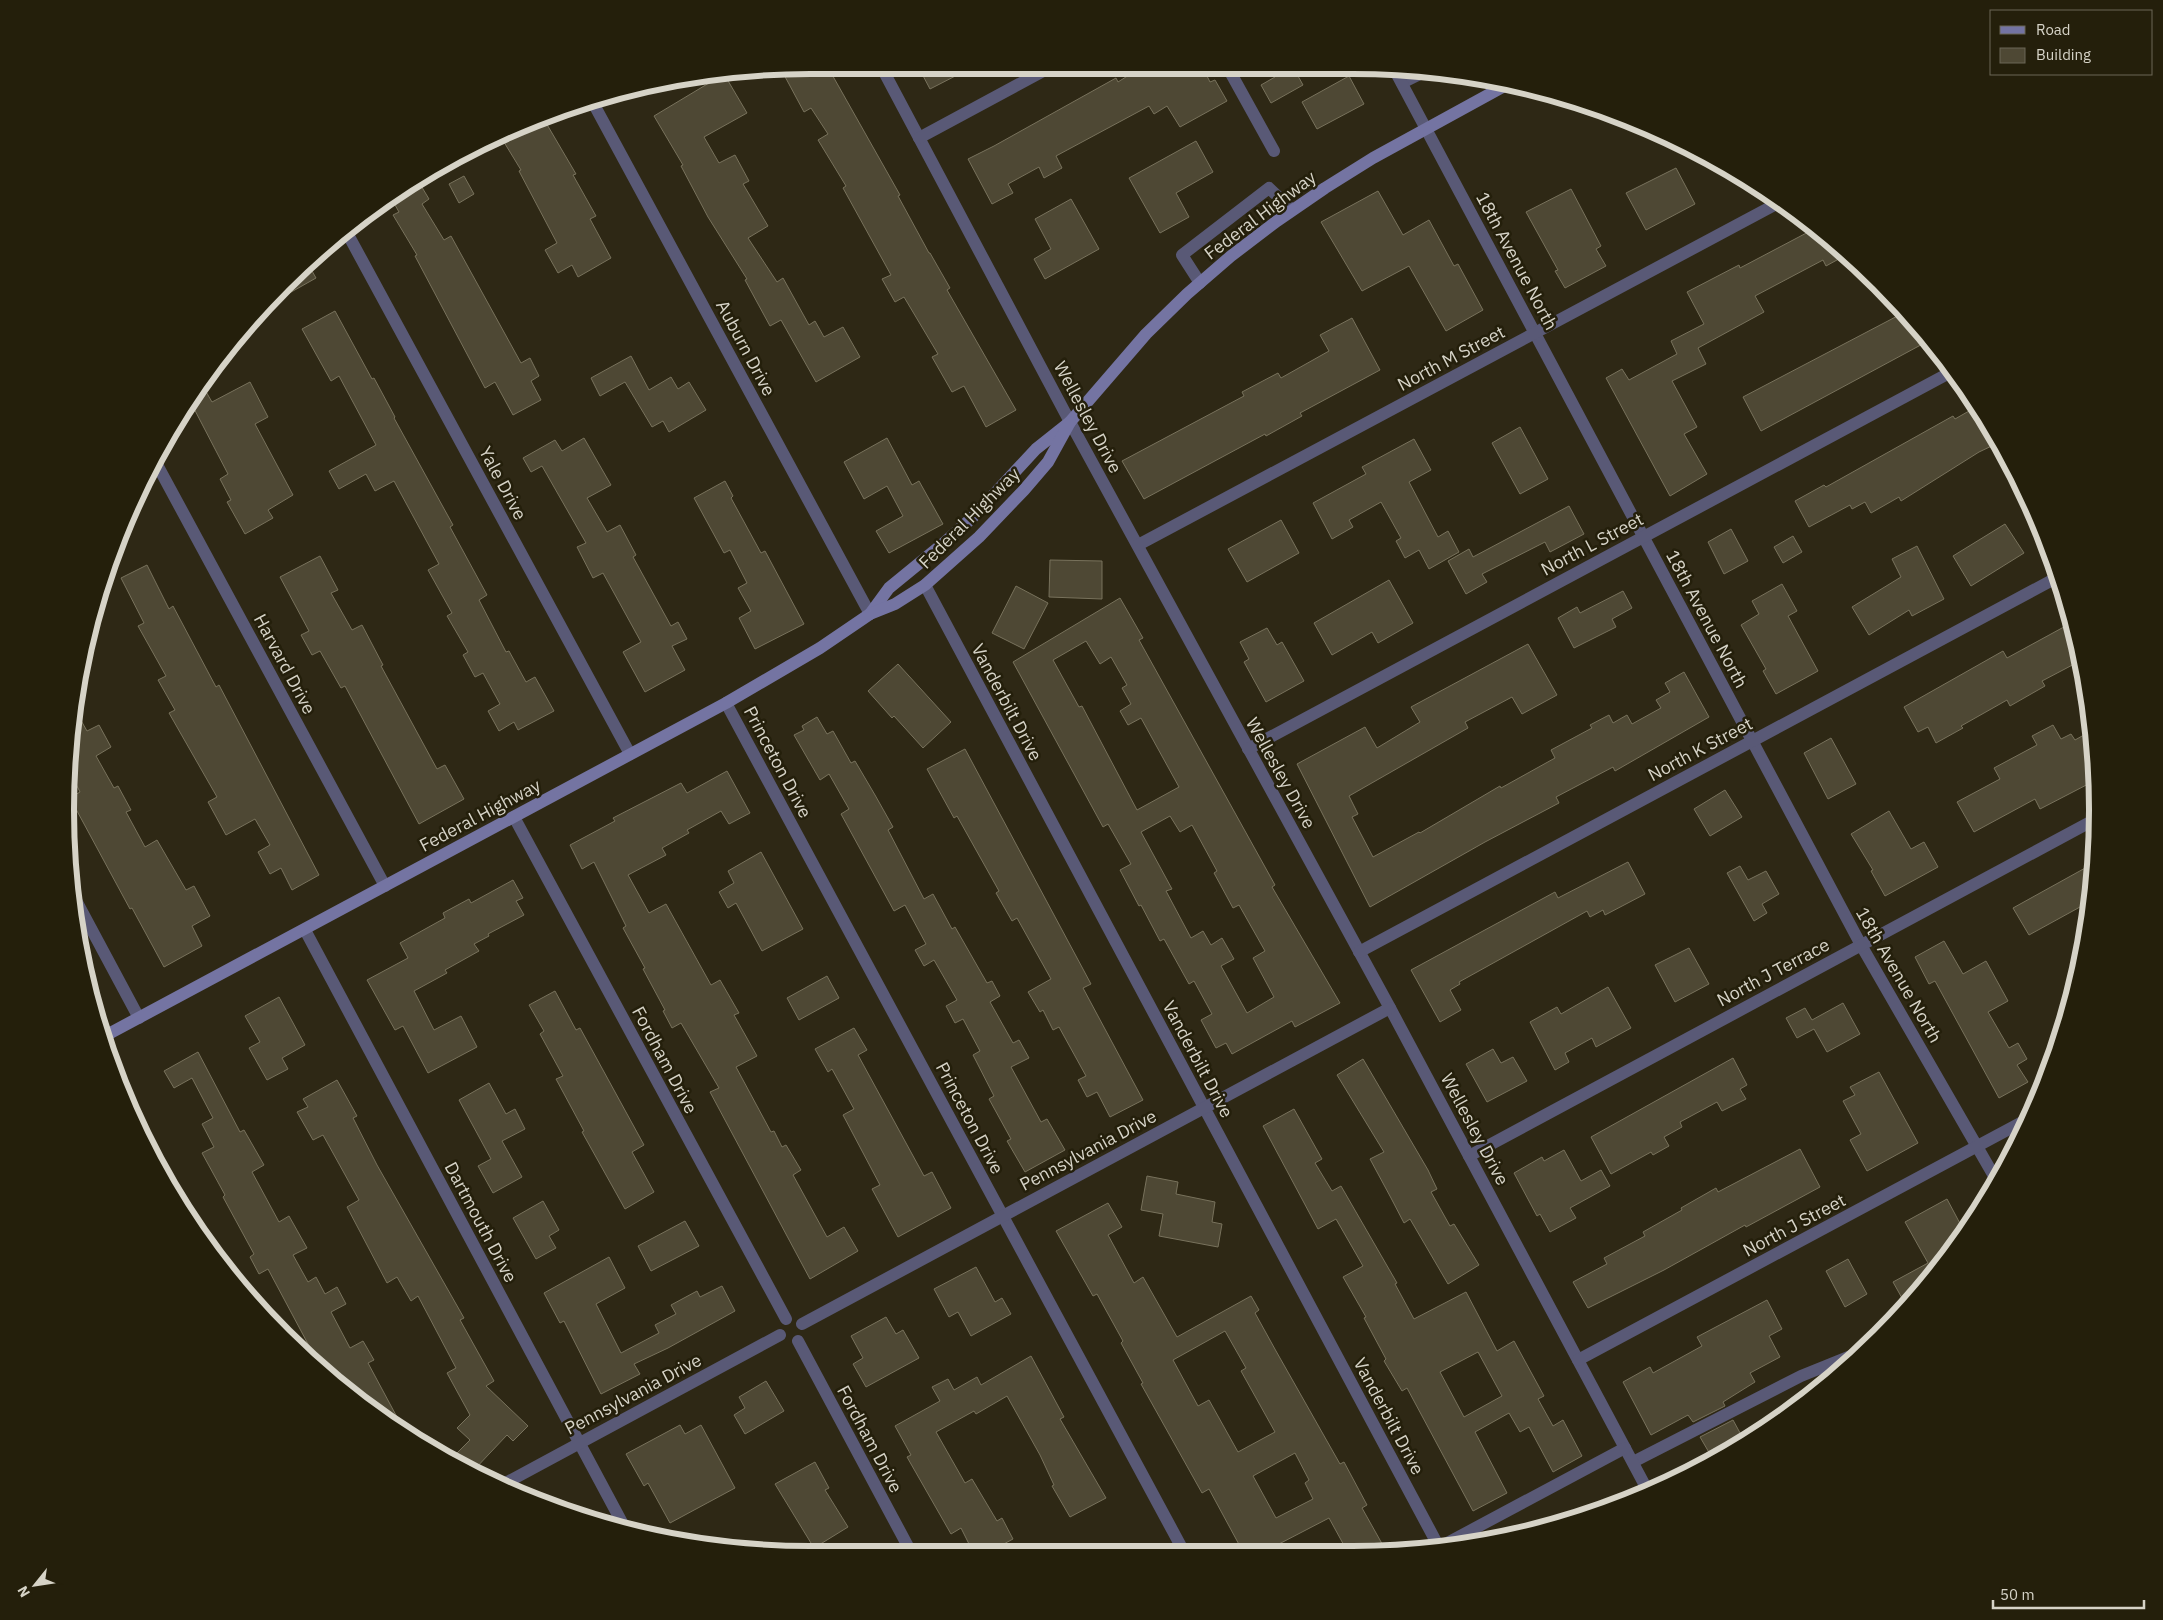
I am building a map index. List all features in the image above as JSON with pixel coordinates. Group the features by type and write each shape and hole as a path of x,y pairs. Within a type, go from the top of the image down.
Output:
{"main road":[{"name":"Federal Highway","path":"870,614 889,588 973,517 1036,449 1070,422 1146,334 1231,256 1292,210 1373,158 1499,89"},
{"name":"Federal Highway","path":"109,1034 726,703 820,648 870,614 895,604 925,586 979,537 1024,490 1048,462 1070,422"}],"street":[{"name":"Wellesley Drive","path":"885,74 1070,422 1390,1008 1645,1485"},
{"path":"920,138 1038,74"},
{"path":"1231,74 1274,150"},
{"name":"18th Avenue North","path":"1397,75 1861,945 1993,1174"},
{"path":"1402,84 1416,77"},
{"name":"Auburn Drive","path":"595,106 870,614"},
{"path":"1200,283 1182,255 1269,188 1292,210"},
{"name":"North M Street","path":"1138,545 1773,206"},
{"name":"Yale Drive","path":"349,236 630,754"},
{"name":"North L Street","path":"1248,749 1946,375"},
{"name":"Harvard Drive","path":"159,468 385,886"},
{"name":"North K Street","path":"1359,952 2052,580"},
{"name":"Vanderbilt Drive","path":"925,586 1435,1542"},
{"name":"Princeton Drive","path":"726,703 1181,1546"},
{"name":"Fordham Drive","path":"514,817 786,1320"},
{"name":"North J Terrace","path":"1469,1156 2089,823"},
{"path":"80,909 139,1018"},
{"name":"Dartmouth Drive","path":"305,930 621,1522"},
{"name":"Pennsylvania Drive","path":"802,1324 1390,1008"},
{"name":"North J Street","path":"1578,1360 2018,1124"},
{"path":"797,1319 802,1324 803,1336 798,1341 790,1343 780,1335 780,1328 786,1320 797,1319"},
{"name":"Pennsylvania Drive","path":"508,1481 780,1335"},
{"name":"Fordham Drive","path":"798,1341 908,1546"},
{"path":"1633,1462 1801,1376 1844,1359"},
{"path":"1455,1539 1625,1448"}],"building":[{"path":"832,74 950,288 947,290 1016,410 986,427 964,386 952,392 932,357 938,354 904,297 895,302 882,279 891,275 843,188 846,186 818,140 828,134 811,108 804,112 784,75"},
{"path":"922,74 959,74 930,89"},
{"path":"1131,74 1206,74 1210,82 1215,80 1227,101 1180,127 1167,106 1154,114 1149,106 1056,156 1062,168 1044,178 1039,167 1008,184 1013,193 992,204 968,159 1116,78 1118,82"},
{"path":"1273,74 1297,74 1303,85 1271,103 1261,85 1275,77"},
{"path":"1349,76 1364,104 1317,129 1302,102"},
{"path":"727,79 747,113 704,137 719,163 735,155 749,181 743,184 768,226 748,238 777,282 783,278 809,325 815,321 824,337 843,327 860,357 816,382 781,320 770,326 745,280 747,279 708,217 681,166 683,165 654,116 714,80"},
{"path":"546,123 576,174 573,175 596,216 590,219 611,258 578,277 572,265 558,273 545,250 557,243 519,171 521,170 503,141"},
{"path":"1196,141 1213,172 1176,193 1189,217 1160,233 1129,178"},
{"path":"1676,168 1695,204 1646,230 1626,193"},
{"path":"464,176 474,194 459,203 449,184"},
{"path":"421,185 429,199 422,204 444,240 451,236 521,363 530,358 539,376 531,381 541,400 513,415 495,382 485,388 415,256 417,255 393,215 399,212 394,203"},
{"path":"1571,189 1601,246 1596,249 1606,266 1565,288 1555,271 1558,270 1526,212"},
{"path":"1378,191 1403,235 1429,220 1454,266 1458,264 1483,310 1446,331 1409,266 1362,291 1321,222"},
{"path":"1071,199 1099,249 1045,279 1034,259 1051,249 1035,219"},
{"path":"1808,232 1840,258 1826,266 1823,260 1755,296 1764,312 1698,348 1706,364 1672,381 1697,427 1684,434 1707,474 1670,496 1606,378 1622,369 1629,380 1677,354 1671,341 1704,324 1687,292 1739,265 1740,268"},
{"path":"311,269 316,278 281,298"},
{"path":"335,311 372,379 374,378 453,525 450,527 487,595 479,600 506,652 509,651 526,682 535,677 554,711 518,730 514,722 499,731 488,711 500,704 483,673 475,677 463,655 468,652 447,616 452,613 428,570 439,564 394,481 375,491 366,474 339,489 329,471 376,445 339,376 331,381 302,329"},
{"path":"1898,316 1922,344 1761,431 1743,397"},
{"path":"1352,318 1380,370 1300,413 1302,416 1266,436 1265,434 1144,499 1122,461 1244,396 1242,392 1278,373 1281,378 1329,351 1320,335"},
{"path":"631,356 649,390 671,377 678,389 689,382 706,410 669,432 663,421 652,427 625,382 600,396 591,378"},
{"path":"250,382 268,417 255,424 293,495 268,510 273,518 245,534 227,502 231,500 220,479 228,474 194,408 205,391 212,402"},
{"path":"1971,410 1993,445 1979,452 1901,501 1899,497 1871,513 1865,502 1852,509 1850,505 1809,527 1795,501 1824,485 1826,487 1953,416 1955,419"},
{"path":"1520,427 1548,479 1520,494 1492,443"},
{"path":"584,438 611,485 587,498 607,532 620,525 636,555 633,557 671,626 678,622 687,639 672,646 685,670 645,692 623,652 641,642 603,573 593,578 577,547 586,543 542,466 531,472 523,458 555,440 562,451"},
{"path":"887,438 912,485 919,481 943,524 889,553 876,531 903,516 887,486 864,499 844,462"},
{"path":"1414,439 1431,470 1409,482 1438,537 1448,531 1459,552 1429,569 1419,550 1405,558 1396,541 1401,538 1381,502 1349,520 1353,527 1332,539 1313,503 1366,474 1362,467"},
{"path":"725,481 733,496 731,498 761,553 765,551 804,624 755,649 739,618 751,611 738,588 747,583 730,550 724,553 694,498"},
{"path":"1569,506 1584,534 1550,552 1545,542 1482,574 1487,582 1466,594 1448,561 1469,549 1473,557"},
{"path":"1281,520 1299,553 1247,582 1228,549"},
{"path":"2005,524 2024,553 1971,586 1953,556"},
{"path":"1731,529 1748,561 1724,574 1708,542"},
{"path":"1793,536 1802,552 1783,563 1774,547"},
{"path":"1917,546 1944,599 1912,616 1909,610 1869,635 1852,607 1901,577 1892,559"},
{"path":"320,556 338,590 331,593 352,630 362,625 383,665 381,666 437,769 445,765 464,799 419,824 345,686 341,688 320,651 312,655 301,635 309,631 280,577"},
{"path":"1050,560 1102,561 1102,599 1049,597"},
{"path":"147,565 169,609 173,606 216,687 219,685 319,875 292,890 281,868 270,874 258,852 270,845 255,819 226,835 208,802 217,797 169,713 175,710 158,680 166,676 138,626 144,623 121,578"},
{"path":"1389,580 1413,623 1378,643 1372,632 1332,655 1314,623"},
{"path":"1782,584 1797,611 1788,616 1818,671 1776,694 1763,671 1766,669 1741,625 1759,614 1752,601"},
{"path":"1016,586 1048,603 1024,649 992,633"},
{"path":"1623,591 1632,608 1612,619 1616,627 1574,648 1558,618 1577,607 1580,613"},
{"path":"1120,598 1143,638 1139,640 1275,885 1272,887 1340,1003 1295,1027 1292,1021 1232,1054 1226,1043 1216,1048 1201,1020 1212,1014 1194,981 1189,984 1164,939 1160,941 1141,905 1139,906 1120,870 1131,864 1108,824 1103,827 1013,662","holes":["1086,641 1100,664 1111,657 1127,685 1122,688 1131,704 1120,711 1128,725 1141,718 1179,787 1137,810 1082,706 1079,707 1053,660","1170,816 1180,832 1192,825 1217,871 1214,873 1233,908 1239,905 1265,951 1253,958 1274,997 1247,1013 1221,966 1234,959 1222,938 1211,945 1203,931 1191,938 1166,891 1172,889 1141,832"]},
{"path":"2066,626 2075,664 2042,681 2045,686 2010,706 2007,700 1961,726 1963,728 1936,743 1928,727 1918,732 1904,707 2003,651 2007,658"},
{"path":"1267,628 1277,645 1282,642 1304,681 1266,702 1244,662 1249,659 1240,642"},
{"path":"1528,644 1557,695 1522,714 1512,697 1465,722 1468,728 1349,796 1358,814 1352,817 1373,857 1420,833 1500,786 1501,788 1555,758 1551,750 1592,728 1590,725 1609,715 1613,723 1627,715 1632,724 1661,708 1656,700 1670,692 1665,683 1684,672 1709,717 1615,771 1613,767 1556,797 1559,803 1485,842 1370,907 1297,764 1365,727 1377,748 1420,722 1411,707"},
{"path":"898,664 951,722 923,748 868,691"},
{"path":"817,717 827,734 833,731 851,763 855,761 875,795 893,827 888,830 924,899 933,894 952,929 955,927 987,983 992,981 1000,996 990,1002 1013,1043 1019,1040 1029,1058 1011,1067 1041,1122 1047,1119 1065,1150 1025,1172 1007,1141 1011,1139 989,1099 994,1096 973,1055 980,1051 963,1019 955,1023 946,1006 957,1000 934,960 924,966 915,950 926,944 905,905 894,911 841,814 849,809 829,774 820,780 794,735 804,730 802,726"},
{"path":"80,718 87,731 99,725 111,747 96,756 114,788 118,786 131,810 126,812 145,847 157,840 186,890 194,886 210,916 192,926 202,946 164,967 74,806 74,795 80,792 75,781"},
{"path":"2053,725 2061,739 2071,734 2075,740 2085,734 2088,784 2040,809 2035,799 1974,832 1957,802 2000,779 1994,768 2037,745 2032,736"},
{"path":"1831,738 1856,784 1828,799 1804,753"},
{"path":"965,749 1091,984 1083,988 1143,1100 1110,1117 1097,1092 1087,1097 1078,1080 1086,1076 1059,1027 1053,1030 1043,1010 1040,1012 1028,992 1051,979 1017,918 1012,921 996,893 999,891 957,816 954,818 927,769"},
{"path":"727,771 750,813 729,824 721,811 687,830 689,833 662,848 666,855 628,875 649,913 666,904 711,985 720,980 739,1013 734,1015 757,1056 736,1067 771,1132 774,1131 782,1147 786,1145 801,1170 793,1175 827,1237 844,1227 858,1251 810,1279 710,1092 719,1088 681,1023 672,1028 663,1011 665,1010 643,969 645,968 623,928 626,926 594,862 582,869 570,845 615,821 613,818 681,783 687,793"},
{"path":"1725,790 1742,817 1710,836 1694,809"},
{"path":"1889,811 1911,849 1924,842 1938,867 1885,896 1871,871 1873,870 1851,834"},
{"path":"761,852 803,929 762,951 736,903 728,908 719,892 734,883 728,871"},
{"path":"1628,862 1645,894 1605,915 1603,910 1590,917 1587,911 1459,982 1460,984 1450,990 1461,1010 1440,1022 1411,970 1555,892 1558,898"},
{"path":"1740,866 1748,880 1766,871 1779,894 1762,904 1767,913 1754,921 1727,873"},
{"path":"2087,867 2082,911 2080,907 2029,935 2013,908"},
{"path":"513,880 523,898 516,901 524,915 488,934 489,936 474,944 479,951 445,970 447,973 414,991 434,1030 461,1016 477,1047 428,1073 403,1026 395,1030 367,980 408,958 400,943 445,918 443,913 469,899 471,903"},
{"path":"1944,941 1963,974 1986,961 2008,1001 1988,1012 2009,1048 2018,1043 2027,1059 2017,1065 2028,1082 1999,1098 1935,981 1929,984 1915,957"},
{"path":"1689,948 1709,984 1675,1002 1655,965"},
{"path":"827,976 839,998 799,1020 787,998"},
{"path":"1608,987 1631,1028 1596,1047 1592,1038 1565,1053 1569,1062 1555,1070 1530,1022 1557,1007 1561,1014"},
{"path":"555,991 576,1030 580,1028 644,1145 632,1152 654,1192 625,1209 582,1132 584,1131 556,1079 563,1076 540,1034 544,1031 529,1005"},
{"path":"279,997 305,1045 282,1058 288,1069 267,1080 249,1048 260,1042 245,1016"},
{"path":"1843,1003 1860,1034 1827,1052 1814,1029 1797,1038 1786,1018 1805,1008 1812,1020"},
{"path":"854,1028 867,1050 858,1055 924,1176 932,1172 951,1208 898,1237 872,1189 880,1185 843,1115 854,1109 832,1069 828,1072 815,1049"},
{"path":"1493,1049 1501,1063 1513,1057 1527,1081 1487,1102 1466,1064"},
{"path":"198,1052 240,1132 244,1130 264,1165 252,1172 279,1222 289,1216 307,1248 293,1255 308,1282 316,1277 325,1294 337,1287 346,1304 331,1312 350,1348 363,1341 374,1360 368,1363 399,1420 362,1394 313,1353 268,1269 259,1274 250,1257 254,1254 202,1153 214,1147 202,1124 213,1118 192,1078 174,1088 164,1071"},
{"path":"1733,1058 1747,1085 1740,1089 1746,1099 1722,1111 1717,1102 1680,1122 1682,1127 1664,1137 1669,1146 1653,1155 1651,1152 1611,1174 1591,1137"},
{"path":"1363,1059 1428,1170 1437,1189 1431,1192 1450,1226 1454,1224 1479,1265 1448,1284 1410,1219 1404,1223 1370,1159 1384,1152 1337,1075"},
{"path":"1879,1072 1918,1143 1867,1171 1850,1140 1861,1134 1843,1101 1855,1095 1850,1087"},
{"path":"337,1080 357,1116 353,1118 377,1165 464,1318 460,1320 494,1381 486,1386 528,1426 513,1441 507,1435 477,1466 455,1455 470,1440 457,1428 470,1415 447,1373 456,1368 418,1296 411,1301 397,1277 387,1283 347,1207 359,1200 323,1135 313,1140 297,1112 308,1107 303,1099"},
{"path":"489,1083 506,1114 515,1109 525,1129 502,1141 522,1177 493,1193 478,1166 491,1159 459,1100"},
{"path":"1294,1109 1322,1159 1315,1163 1332,1191 1341,1186 1397,1283 1395,1284 1414,1319 1466,1292 1497,1351 1514,1341 1544,1396 1538,1399 1553,1426 1563,1420 1582,1456 1553,1472 1529,1427 1520,1432 1509,1413 1475,1432 1507,1493 1473,1511 1407,1388 1402,1391 1384,1361 1386,1359 1364,1318 1366,1317 1343,1277 1363,1266 1336,1219 1318,1229 1263,1126","holes":["1478,1352 1502,1396 1464,1417 1440,1372"]},
{"path":"1800,1149 1820,1187 1588,1308 1573,1282 1607,1264 1604,1258 1645,1236 1643,1232 1716,1188 1718,1192"},
{"path":"1564,1150 1581,1181 1601,1170 1610,1186 1570,1208 1576,1218 1550,1232 1540,1214 1537,1216 1514,1173 1542,1157 1544,1161"},
{"path":"1147,1176 1178,1182 1176,1194 1215,1202 1212,1222 1222,1224 1218,1247 1159,1236 1163,1214 1141,1210"},
{"path":"1947,1199 1961,1225 1937,1258 1903,1300 1893,1282 1928,1263 1905,1222"},
{"path":"543,1201 559,1230 549,1236 556,1248 536,1259 513,1218"},
{"path":"1108,1203 1122,1227 1108,1235 1134,1283 1143,1277 1177,1337 1251,1296 1259,1310 1255,1313 1276,1351 1340,1464 1344,1462 1367,1505 1362,1508 1383,1545 1344,1546 1329,1518 1278,1546 1240,1546 1209,1489 1202,1493 1141,1384 1143,1383 1121,1343 1123,1341 1097,1294 1093,1296 1056,1231","holes":["1225,1331 1246,1368 1241,1371 1275,1432 1238,1452 1209,1400 1198,1406 1173,1360","1295,1453 1309,1480 1305,1483 1313,1499 1276,1518 1253,1476"]},
{"path":"685,1221 699,1246 651,1271 638,1246"},
{"path":"609,1257 625,1288 596,1304 621,1353 659,1333 655,1325 676,1314 671,1305 697,1291 700,1297 722,1286 735,1311 668,1348 634,1364 640,1374 601,1394 564,1321 560,1323 544,1293"},
{"path":"1848,1259 1867,1294 1845,1307 1826,1271"},
{"path":"976,1267 995,1302 1002,1298 1011,1314 971,1336 958,1312 949,1317 934,1289"},
{"path":"1767,1300 1782,1329 1769,1336 1780,1357 1750,1373 1755,1382 1723,1402 1725,1406 1693,1422 1688,1415 1651,1435 1623,1382 1650,1367 1653,1373 1702,1346 1697,1337"},
{"path":"886,1317 896,1334 903,1330 919,1358 866,1387 853,1364 863,1358 851,1336"},
{"path":"1031,1356 1064,1417 1060,1419 1106,1498 1070,1517 1052,1486 1054,1485 1040,1455 1007,1396 976,1414 974,1411 936,1432 965,1483 972,1479 997,1521 1002,1518 1013,1539 1000,1546 970,1546 961,1528 951,1534 907,1457 911,1455 895,1426 940,1401 932,1387 948,1379 954,1390 977,1377 981,1385"},
{"path":"766,1381 784,1411 745,1434 734,1415 745,1408 739,1397"},
{"path":"1733,1420 1741,1435 1710,1454 1700,1437"},
{"path":"680,1425 685,1434 701,1425 735,1488 670,1523 648,1483 644,1486 626,1454"},
{"path":"815,1462 829,1488 825,1490 848,1527 817,1546 813,1546 775,1484"}]}
